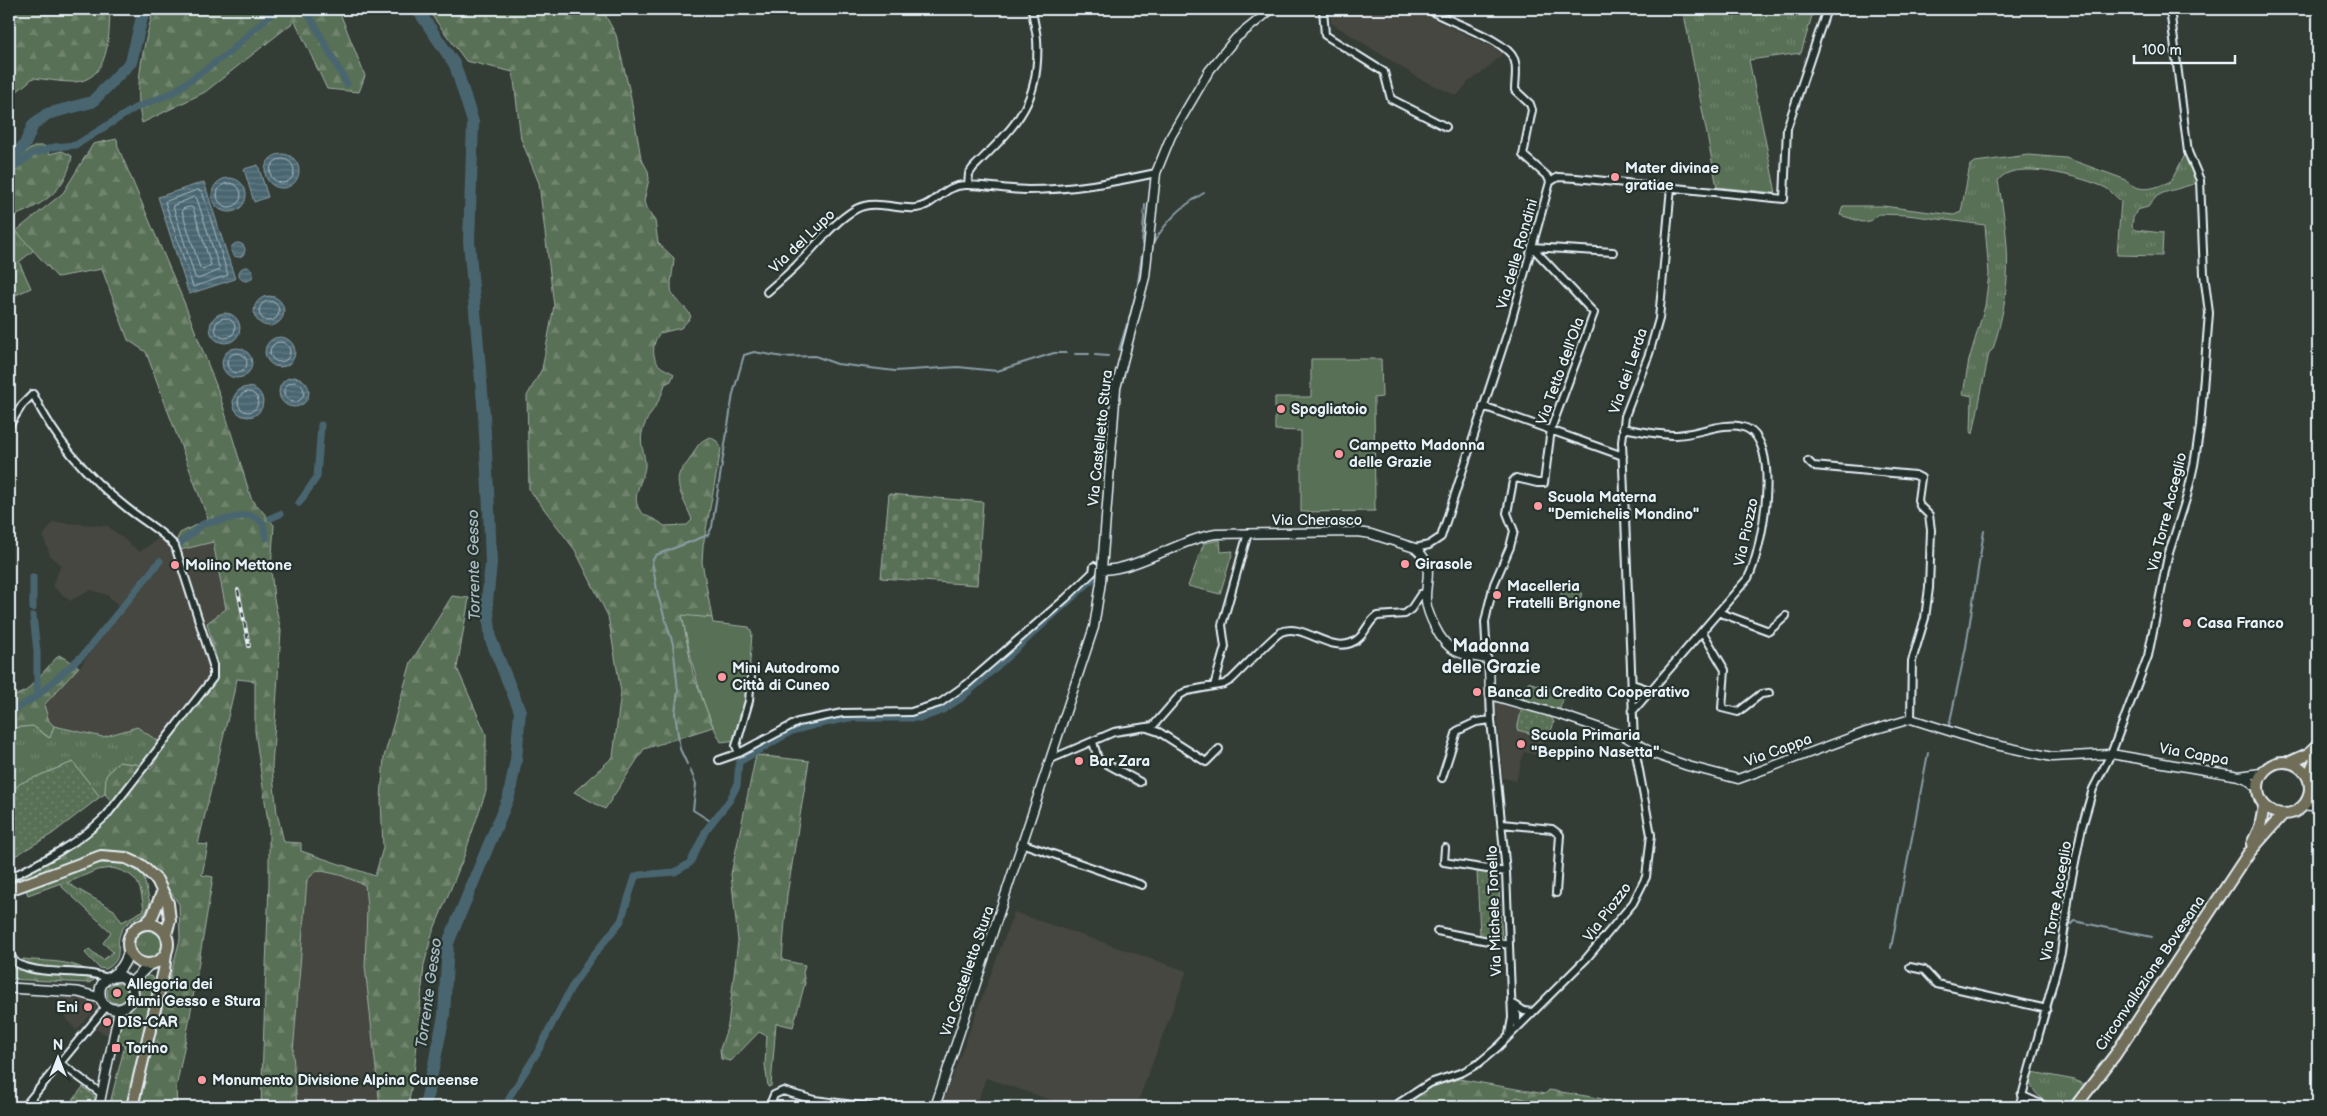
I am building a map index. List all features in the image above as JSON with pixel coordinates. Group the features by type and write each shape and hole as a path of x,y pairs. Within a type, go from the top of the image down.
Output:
{"main road":[{"path":"2318,744 2308,754 2290,762 2274,763 2261,773 2257,788 2264,806 2276,813 2283,814 2290,813 2304,805 2312,785 2318,753"},
{"path":"2290,762 2303,770 2312,785"},
{"name":"Circonvallazione Bovesana","path":"2248,854 2260,827 2264,806"},
{"name":"Circonvallazione Bovesana","path":"2074,1107 2115,1054 2248,854 2283,814"},
{"path":"9,890 102,856 126,858 150,872 157,880 168,903 170,920 166,934"},
{"path":"78,992 100,986 118,971 126,961 129,950 128,943 133,930 145,924 152,917 162,893"},
{"path":"132,1107 169,944 166,934 157,926 145,924"},
{"path":"129,950 137,960 150,964 156,970 160,985"},
{"path":"131,983 150,964 162,959 166,954"},
{"path":"100,986 100,998 106,1006 119,1010 133,999 131,983 121,976 108,978"},
{"path":"9,988 78,992 100,998"}],"street":[{"path":"968,184 973,168 1018,122 1033,87 1037,54 1032,9"},
{"name":"Via Castelletto Stura","path":"936,1107 1024,844 1097,613 1098,568 1116,388 1145,277 1156,173 1171,136 1201,83 1236,38 1272,9"},
{"path":"1323,9 1325,34 1384,72 1391,99 1446,127"},
{"name":"Via delle Rondini","path":"1415,548 1429,545 1441,537 1511,322 1550,182 1548,177 1523,155 1532,110 1530,104 1515,90 1516,66 1511,54 1494,40 1428,9"},
{"path":"1550,182 1558,177 1784,199 1787,128 1827,9"},
{"name":"Via Torre Acceglio","path":"2019,1107 2061,953 2070,887 2082,827 2093,788 2111,754 2148,656 2168,556 2192,473 2200,427 2209,327 2204,274 2200,180 2188,152 2170,9"},
{"name":"Via del Lupo","path":"767,292 795,268 839,220 858,208 881,204 918,208 929,203 948,189 968,184 1000,189 1048,190 1123,181 1156,173"},
{"name":"Via dei Lerda","path":"1633,710 1623,428 1627,409 1649,354 1659,319 1671,187"},
{"path":"1532,246 1613,252"},
{"name":"Via Tetto dell'Ola","path":"1487,659 1485,622 1494,584 1510,547 1514,531 1507,513 1514,480 1516,478 1537,484 1544,483 1551,429 1594,312 1532,246"},
{"path":"9,426 22,405 33,394 61,442 81,468 126,508 168,538 175,546 213,665 213,678 106,816 86,836 40,863 9,878"},
{"path":"1483,406 1623,456"},
{"name":"Via Piozzo","path":"1393,1107 1430,1083 1463,1072 1480,1063 1592,953 1634,903 1644,883 1649,864 1651,835 1634,743 1633,710 1748,578 1755,558 1767,498 1761,442 1754,432 1742,426 1676,435 1623,428"},
{"path":"1808,461 1813,466 1916,474 1921,478 1918,500 1920,506 1929,515 1931,530 1929,588 1926,618 1912,661 1911,719"},
{"name":"Via Cherasco","path":"1098,568 1125,565 1196,538 1216,534 1357,532 1371,534 1415,548"},
{"path":"1214,686 1225,647 1222,625 1248,534"},
{"path":"1415,548 1428,566 1426,603 1431,618 1444,643 1458,653 1487,659 1490,694"},
{"path":"719,760 739,753 798,722 842,714 911,712 940,704 967,684 1098,568"},
{"path":"1051,759 1114,732 1153,726 1180,695 1187,691 1214,686 1231,680 1281,632 1295,630 1336,645 1351,644 1364,634 1373,619 1405,614 1412,609 1421,594 1426,593"},
{"path":"1718,612 1769,631 1786,616"},
{"path":"1702,631 1725,670 1722,708 1738,712 1761,694 1769,693"},
{"path":"739,753 736,746 749,701 751,676"},
{"path":"1632,684 1650,690"},
{"name":"Via Cappa","path":"1490,694 1626,737 1654,754 1688,766 1738,778 1866,732 1911,719 1987,744 2052,757 2111,754 2239,776"},
{"name":"Via Michele Tonello","path":"1490,694 1506,872 1509,998 1512,1018 1509,1036"},
{"path":"1442,778 1457,731 1476,722 1491,720"},
{"path":"1146,728 1159,732 1206,762 1219,749"},
{"path":"1093,742 1098,759 1140,782"},
{"path":"2239,776 2261,773"},
{"path":"2239,776 2249,780 2257,788"},
{"path":"2304,805 2318,807"},
{"name":"Via Michele Tonello","path":"1502,824 1552,829 1558,832 1561,841 1556,893"},
{"path":"1024,844 1142,885"},
{"path":"1446,848 1444,862 1506,872"},
{"path":"1437,931 1509,945"},
{"path":"9,951 11,957 19,965 32,968 92,972 108,978"},
{"path":"1910,967 1924,970 1937,984 2047,1009"},
{"name":"Via Michele Tonello","path":"1509,998 1517,1008 1532,1012"},
{"name":"Via Michele Tonello","path":"1509,998 1517,1015 1517,1026"},
{"path":"24,1107 106,1006"},
{"path":"99,1107 119,1010"},
{"path":"60,1064 102,1094"},
{"path":"769,1107 774,1095 783,1091 814,1100 848,1106 870,1107"},
{"path":"2021,1095 2047,1107"}],"shaded area":[{"path":"1330,9 1419,9 1437,21 1493,47 1503,54 1481,74 1469,81 1457,96 1420,79 1331,23"},
{"path":"53,522 108,526 140,552 161,536 177,545 180,550 213,541 226,609 207,623 217,660 215,679 164,747 137,728 103,737 54,726 49,721 44,705 79,668 122,609 107,595 91,590 70,601 52,586 61,565 50,556 43,536"},
{"name":"Scuola Primaria \"Beppino Nasetta\"","path":"1496,702 1522,707 1517,730 1544,737 1540,756 1524,752 1516,781 1503,778"},
{"path":"317,870 340,875 365,885 367,908 365,966 380,1107 297,1107 293,1053 307,880"},
{"path":"1014,912 1187,971 1136,1107 1071,1107 986,1078 976,1107 941,1107"},
{"path":"58,997 92,1000 96,1002 97,1008 76,1031 64,1015"},
{"path":"110,1014 114,1017 109,1036 95,1029"}],"green space":[{"path":"9,9 110,9 108,44 100,66 94,74 85,80 67,82 33,78 9,98"},
{"path":"154,9 341,9 340,13 365,76 359,92 327,89 295,21 205,92 142,123 139,81 143,51"},
{"path":"427,9 602,9 616,35 630,93 641,158 648,171 649,179 644,201 646,208 655,221 658,243 674,258 671,283 673,295 691,317 681,328 660,333 654,345 654,354 657,362 661,367 674,374 671,381 665,384 645,423 642,434 645,467 636,498 641,512 664,526 687,525 692,520 678,484 680,472 702,441 710,437 718,442 721,449 703,546 702,562 712,618 682,616 693,674 713,727 644,749 605,809 574,792 613,757 621,692 608,616 575,550 529,489 527,396 542,369 554,306 539,183 521,139 513,72 466,61"},
{"path":"1683,9 1814,9 1801,53 1749,60 1776,193 1717,187"},
{"path":"117,139 118,147 184,302 219,393 251,498 274,525 271,569 274,599 281,631 272,767 277,813 284,842 301,843 301,851 375,876 383,848 381,799 384,757 411,662 452,596 469,598 457,668 486,734 486,791 463,859 432,934 424,965 415,1065 408,1107 380,1107 365,966 367,908 365,885 340,875 317,870 307,880 293,1053 297,1107 261,1107 269,883 269,829 255,731 255,681 237,679 198,844 208,845 202,875 213,877 176,1088 177,1107 139,1107 154,1039 180,939 179,904 156,870 129,855 114,852 18,883 15,879 87,838 118,809 105,794 106,776 118,762 142,765 151,769 164,747 215,679 217,660 207,623 226,609 213,542 180,550 176,541 180,533 208,519 146,352 128,340 102,269 57,277 16,231 63,193 93,144"},
{"path":"36,146 45,146 49,154 62,151 72,156 69,169 58,188 50,196 32,208 9,218 9,185 15,181 12,173 20,155"},
{"path":"2186,153 2197,183 2157,196 2148,207 2137,210 2133,218 2132,227 2135,230 2163,233 2162,256 2117,255 2121,201 2106,188 2083,179 2033,170 2006,174 1998,181 2007,246 2007,285 1993,349 1989,353 1973,434 1971,432 1972,396 1963,394 1969,360 1985,306 1989,274 1985,225 1907,215 1879,214 1870,221 1862,222 1840,215 1843,206 1883,206 1954,215 1961,212 1970,165 1975,162 2028,155 2066,158 2124,179 2135,187 2147,189 2171,181"},
{"path":"16,231 34,250 19,262 31,288 9,298 9,235"},
{"name":"Campetto Madonna delle Grazie","path":"1311,359 1381,359 1382,397 1374,398 1375,511 1301,512 1301,431 1275,430 1275,397 1311,397"},
{"path":"889,494 983,502 977,585 881,578"},
{"path":"1220,540 1221,552 1233,551 1220,594 1188,586 1204,543"},
{"path":"1564,587 1582,593 1579,603 1574,603 1572,607 1558,601"},
{"name":"Mini Autodromo Città di Cuneo","path":"682,615 712,618 713,623 749,627 752,633 747,703 736,740 721,742 707,712 697,680"},
{"path":"59,655 79,667 44,705 49,721 54,726 50,738 33,726 9,728 9,698 26,691"},
{"path":"1528,682 1565,694 1559,711 1523,699"},
{"path":"1522,707 1549,714 1554,722 1549,738 1517,730"},
{"path":"33,726 49,738 54,726 103,737 137,727 158,741 142,765 118,762 106,776 105,794 100,797 73,762 21,783 9,793 9,728"},
{"path":"756,755 809,761 787,895 782,960 805,965 803,973 805,983 793,1027 776,1023 771,1086 768,1087 765,1064 767,1036 759,1032 731,1061 721,1059 720,1049 728,1025 738,941 731,874"},
{"path":"73,762 100,797 52,834 15,856 11,839 9,839 9,793 21,783"},
{"path":"94,863 126,864 143,875 150,903 146,912 123,928 120,934 116,960 106,969 99,968 85,953 89,949 103,960 113,952 103,943 111,932 61,886 61,883 28,895 25,888","holes":["112,868 133,877 137,882 144,910 122,922 114,910 67,883 97,870"]},
{"path":"1477,871 1498,875 1502,940 1480,936"},
{"path":"149,930 159,934 163,944 159,954 149,958 139,954 135,944 139,934"},
{"path":"23,959 70,964 87,971 94,976 94,980 89,983 9,979 9,967 22,969"},
{"path":"145,975 153,977 154,985 126,1107 109,1107 125,1045 117,1042 121,1024 125,1015 137,1001 139,994 138,981"},
{"path":"113,983 121,983 127,989 127,997 121,1003 113,1003 107,997 107,989"},
{"path":"2032,1072 2075,1080 2082,1084 2083,1089 2068,1104 2061,1105 2049,1102 2035,1092 2029,1080"},
{"path":"1459,1079 1545,1094 1549,1090 1598,1098 1626,1107 1554,1107 1517,1097 1510,1101 1509,1107 1399,1107 1431,1087"},
{"path":"83,1087 95,1097 93,1107 67,1107"},
{"path":"1516,1097 1554,1107 1509,1107 1510,1101"}],"water":[{"path":"282,154 289,155 294,159 298,164 298,178 294,183 289,187 282,188 275,187 270,183 266,178 265,171 266,164 270,159 275,155"},
{"path":"258,165 268,197 254,202 244,169"},
{"path":"229,178 236,179 241,183 245,188 245,202 241,207 236,211 229,212 222,211 217,207 213,202 212,195 213,188 217,183 222,179"},
{"path":"204,182 235,279 189,294 158,197"},
{"path":"235,243 241,243 245,250 241,257 235,257 231,253 231,247"},
{"path":"243,267 249,267 253,274 249,281 243,281 239,277 239,271"},
{"path":"269,296 280,300 284,311 280,322 269,326 258,322 254,311 258,300"},
{"path":"225,313 236,317 240,328 236,339 225,343 214,339 210,328 214,317"},
{"path":"280,337 291,341 295,352 291,363 280,367 269,363 265,352 269,341"},
{"path":"237,348 248,352 252,363 248,374 237,378 226,374 222,363 226,352"},
{"path":"294,377 305,381 309,392 305,403 294,407 283,403 279,392 283,381"},
{"path":"248,387 259,391 263,402 259,413 248,417 237,413 233,402 237,391"}],"waterway":[{"path":"9,162 25,144 33,125 47,114 92,102 131,62 144,9"},
{"path":"9,171 32,154 54,147 76,145 135,108 172,93 230,52 276,9"},
{"path":"306,9 347,84"},
{"name":"Torrente Gesso","path":"415,9 420,13 455,65 473,122 469,241 484,415 489,509 491,563 487,602 491,640 520,711 516,760 509,796 448,943 444,1016 425,1107"},
{"path":"1153,244 1163,228 1175,215 1204,193"},
{"path":"1142,244 1145,205"},
{"path":"1129,319 1137,290 1142,254"},
{"path":"1119,350 1127,324"},
{"path":"687,764 680,749 675,713 678,691 673,644 658,596 652,561 656,555 708,535 712,527 733,394 744,355 754,352 783,357 815,356 837,364 895,371 958,367 997,371 1054,353 1066,353"},
{"path":"1075,354 1089,354"},
{"path":"1095,355 1108,356"},
{"path":"299,503 317,477 321,425"},
{"path":"271,518 280,514"},
{"path":"178,545 203,524 247,515 254,516 263,523 266,538"},
{"path":"1949,726 1966,647 1984,531"},
{"path":"37,696 84,654 160,561"},
{"path":"33,577 33,608"},
{"path":"506,1107 510,1096 537,1053 571,988 592,957 621,921 635,877 675,872 690,863 706,830 729,801 737,786 739,762 792,731 814,725 849,718 922,718 941,711 960,699 981,681 1094,578"},
{"path":"9,713 37,696 37,651 33,616"},
{"path":"1891,948 1928,753"},
{"path":"690,769 696,784 693,810 712,822"},
{"path":"2065,950 2070,925 2074,921 2152,937"},
{"path":"2057,984 2063,957"},
{"path":"2043,1034 2055,992"},
{"path":"2035,1059 2041,1040"}],"railway":[{"path":"238,590 249,646"}],"place":[{"name":"Mater divinae gratiae","path":"1615,177"},
{"name":"Spogliatoio","path":"1281,409"},
{"name":"Campetto Madonna delle Grazie","path":"1339,454"},
{"name":"Scuola Materna \"Demichelis Mondino\"","path":"1538,506"},
{"name":"Girasole","path":"1405,564"},
{"name":"Molino Mettone","path":"175,565"},
{"name":"Macelleria Fratelli Brignone","path":"1497,595"},
{"name":"Casa Franco","path":"2187,623"},
{"name":"Mini Autodromo Città di Cuneo","path":"722,677"},
{"name":"Banca di Credito Cooperativo","path":"1477,692"},
{"name":"Scuola Primaria \"Beppino Nasetta\"","path":"1521,744"},
{"name":"Bar Zara","path":"1079,761"},
{"name":"Allegoria dei fiumi Gesso e Stura","path":"117,993"},
{"name":"Eni","path":"88,1007"},
{"name":"DIS-CAR","path":"107,1022"},
{"name":"Torino","path":"116,1048"},
{"name":"Monumento Divisione Alpina Cuneense","path":"202,1080"}],"district":[{"name":"Madonna delle Grazie","path":"1491,656"}]}
